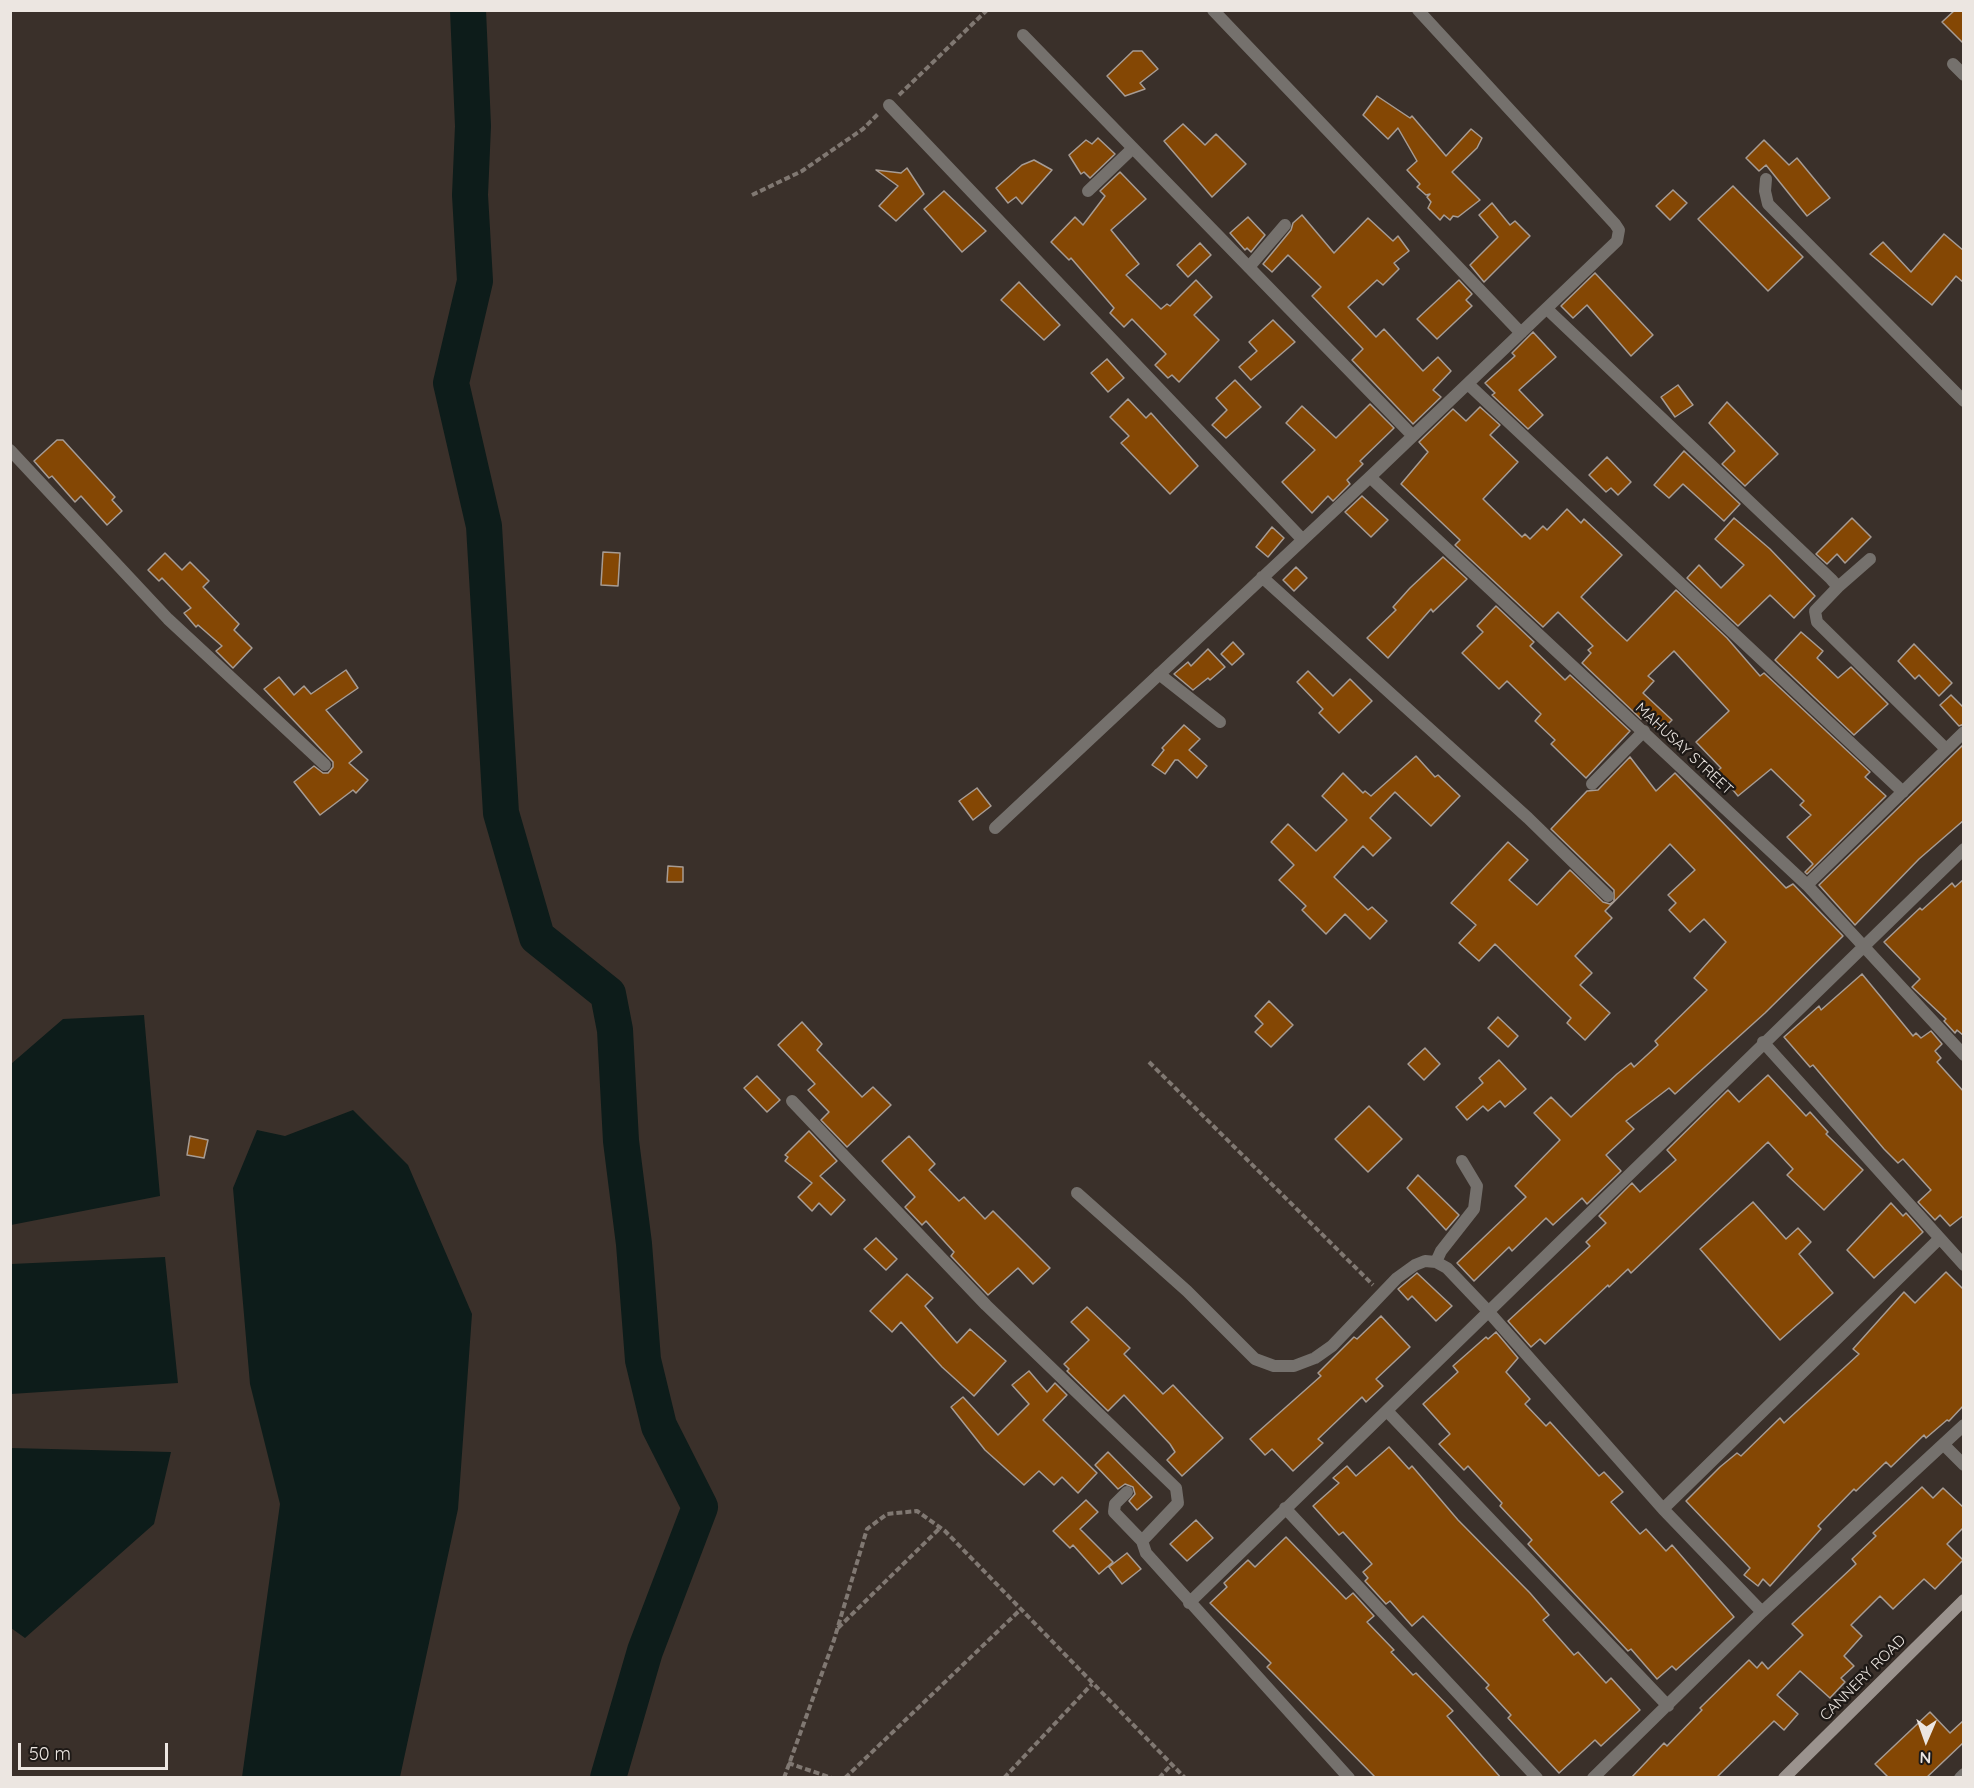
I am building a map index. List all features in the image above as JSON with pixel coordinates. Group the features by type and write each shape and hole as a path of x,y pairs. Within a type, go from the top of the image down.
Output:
{"main road":[{"name":"CANNERY ROAD","path":"1784,1778 1964,1600"}],"street":[{"path":"1213,10 1521,333"},
{"path":"995,828 1370,477 1617,241 1619,230 1418,10"},
{"path":"1023,35 1413,436"},
{"path":"1953,64 1964,75"},
{"path":"889,105 1302,539"},
{"path":"1088,191 1134,148"},
{"path":"1766,179 1765,191 1768,204 1964,401"},
{"path":"1249,267 1285,225"},
{"path":"1547,309 1838,587"},
{"path":"1468,384 1903,792"},
{"path":"10,450 168,619 325,765"},
{"name":"MAHUSAY STREET","path":"1370,477 1807,885 1865,945 1964,1055"},
{"path":"1870,560 1838,587 1815,611 1817,622 1946,749"},
{"path":"1262,577 1528,818 1608,896"},
{"path":"1159,674 1220,722"},
{"path":"1592,784 1644,731"},
{"path":"1807,885 1964,732"},
{"path":"1189,1603 1388,1412 1487,1310 1763,1042 1962,853"},
{"path":"1763,1042 1964,1264"},
{"path":"792,1101 986,1305 1176,1488 1179,1496 1174,1509 1142,1541"},
{"path":"1436,1262 1441,1251 1474,1209 1477,1186 1462,1161"},
{"path":"1077,1193 1186,1291 1255,1359 1274,1366 1294,1366 1315,1358 1332,1346 1382,1294 1415,1265 1436,1262 1447,1268 1663,1509 1762,1612"},
{"path":"1663,1509 1939,1239"},
{"path":"1388,1412 1668,1706"},
{"path":"1593,1778 1762,1612 1964,1425"},
{"path":"1944,1445 1964,1465"},
{"path":"1126,1492 1115,1504 1114,1512 1142,1541 1150,1559 1349,1778"},
{"path":"1286,1508 1537,1778"},
{"path":"1960,1778 1964,1774"}],"path":[{"path":"1149,1062 1382,1294"},
{"path":"784,1778 837,1629 867,1529 887,1514 917,1511 940,1528 1185,1778"},
{"path":"837,1629 940,1528"},
{"path":"845,1778 1020,1610"},
{"path":"1004,1778 1092,1684"},
{"path":"788,1763 832,1778"},
{"path":"1159,1778 1172,1764"}],"shaded area":[{"path":"144,1015 160,1196 11,1225 11,1064 63,1019"},
{"path":"353,1110 408,1165 472,1314 458,1509 400,1777 242,1777 280,1504 250,1384 233,1188 257,1130 285,1136"},
{"path":"165,1257 178,1383 11,1394 11,1264"},
{"path":"11,1448 171,1452 154,1524 25,1638 11,1628"}],"building":[{"path":"1955,10 1964,10 1964,44 1942,22"},
{"path":"1133,51 1142,51 1158,69 1140,83 1145,89 1125,96 1107,76"},
{"path":"1377,96 1410,118 1412,116 1446,156 1471,129 1482,138 1477,148 1452,172 1480,200 1458,217 1453,216 1450,220 1444,215 1440,220 1428,208 1431,202 1427,197 1430,194 1426,195 1417,187 1420,184 1407,170 1417,161 1398,128 1388,139 1363,115"},
{"path":"1183,124 1205,145 1216,134 1246,164 1212,197 1164,141"},
{"path":"1098,138 1115,154 1090,178 1084,172 1081,174 1069,155 1086,140 1092,144"},
{"path":"1764,140 1789,165 1797,158 1830,198 1807,216 1766,165 1759,171 1746,158"},
{"path":"1034,160 1052,170 1022,204 1016,197 1008,203 996,188 1022,165"},
{"path":"907,168 924,194 896,221 879,206 898,186 876,170 901,173"},
{"path":"1120,172 1146,199 1111,230 1139,264 1126,275 1161,309 1167,304 1170,306 1196,280 1212,297 1194,315 1219,340 1179,382 1172,375 1168,378 1155,365 1166,354 1132,319 1124,327 1110,313 1114,308 1071,258 1069,260 1051,242 1075,217 1083,225 1105,196 1100,191"},
{"path":"1733,186 1803,257 1768,291 1698,219"},
{"path":"1673,190 1687,203 1670,220 1656,206"},
{"path":"944,191 986,231 962,252 924,209"},
{"path":"1492,203 1510,225 1515,221 1530,236 1484,282 1470,265 1498,237 1479,215"},
{"path":"1302,215 1334,253 1368,218 1393,241 1398,236 1409,251 1394,263 1399,269 1383,285 1377,280 1348,307 1376,337 1384,329 1423,371 1438,357 1451,371 1433,390 1441,397 1413,424 1352,360 1363,349 1312,296 1321,287 1288,255 1272,272 1263,264 1291,230 1293,223"},
{"path":"1248,217 1265,235 1251,252 1247,248 1245,250 1230,233"},
{"path":"1944,234 1964,251 1964,283 1956,276 1932,305 1870,254 1883,242 1911,272"},
{"path":"1200,243 1211,255 1188,277 1177,265"},
{"path":"1595,273 1653,335 1631,356 1587,305 1573,318 1561,306"},
{"path":"1459,280 1472,294 1466,300 1472,306 1437,339 1417,319"},
{"path":"1019,282 1060,325 1044,340 1001,300"},
{"path":"1273,320 1295,342 1251,380 1239,367 1257,351 1249,342"},
{"path":"1533,332 1556,357 1519,390 1543,415 1528,429 1492,395 1495,393 1485,383 1515,356 1512,353"},
{"path":"1107,359 1124,378 1108,392 1091,373"},
{"path":"1235,380 1261,407 1226,438 1212,425 1227,410 1216,398"},
{"path":"1678,385 1693,405 1675,417 1661,397"},
{"path":"1128,399 1146,418 1151,413 1198,466 1170,494 1121,443 1129,436 1110,417"},
{"path":"1727,402 1778,454 1745,486 1722,464 1735,451 1709,423"},
{"path":"1370,404 1394,428 1360,461 1363,464 1347,480 1350,484 1333,501 1328,496 1312,513 1282,482 1315,450 1286,423 1302,406 1336,438"},
{"path":"1480,407 1500,425 1490,435 1518,462 1483,499 1522,537 1525,534 1530,539 1543,526 1547,530 1567,509 1581,523 1584,519 1622,555 1581,597 1612,627 1627,641 1676,590 1727,638 1760,676 1764,673 1870,772 1865,777 1886,796 1807,874 1805,872 1813,864 1787,837 1811,815 1800,805 1804,801 1771,769 1738,796 1717,771 1721,768 1696,742 1729,711 1674,651 1648,676 1654,681 1643,693 1672,720 1660,732 1643,717 1641,719 1582,663 1591,653 1588,650 1593,646 1558,612 1543,627 1455,545 1460,540 1401,484 1428,452 1419,442 1453,409 1466,421"},
{"path":"57,440 63,440 115,497 112,500 122,511 107,525 81,496 75,502 52,476 49,478 34,461"},
{"path":"1684,451 1740,504 1724,521 1683,484 1669,498 1654,485"},
{"path":"1607,457 1631,482 1618,495 1611,488 1606,492 1589,475"},
{"path":"1362,496 1388,520 1371,537 1345,512"},
{"path":"1734,518 1770,549 1815,596 1794,618 1770,595 1738,626 1687,578 1699,565 1721,588 1744,565 1715,539"},
{"path":"1852,518 1871,537 1845,563 1837,554 1827,564 1816,554"},
{"path":"1272,527 1284,538 1268,557 1256,547"},
{"path":"603,552 620,553 618,586 601,585"},
{"path":"165,553 182,570 190,562 209,581 203,587 239,624 234,630 252,648 233,668 216,651 222,646 198,625 196,627 184,613 191,608 162,578 159,581 148,570"},
{"path":"1443,557 1467,579 1433,612 1431,609 1388,658 1367,638 1396,610 1393,607 1410,588"},
{"path":"1296,567 1307,578 1294,591 1283,580"},
{"path":"1496,606 1534,642 1530,646 1565,680 1570,675 1630,731 1586,778 1551,744 1555,740 1535,721 1541,714 1507,681 1499,689 1462,653 1483,632 1477,626"},
{"path":"1801,632 1823,651 1817,658 1838,678 1851,667 1888,704 1854,735 1775,660"},
{"path":"1233,642 1244,654 1232,665 1221,654"},
{"path":"1914,644 1952,683 1939,696 1919,675 1915,679 1898,661"},
{"path":"1208,649 1225,667 1210,680 1208,678 1193,690 1174,674 1188,662 1191,666"},
{"path":"346,670 358,688 326,710 362,752 349,763 368,780 356,793 353,790 320,815 294,782 314,766 323,773 328,773 333,767 333,762 264,689 279,677 294,695 304,686 311,694"},
{"path":"1308,671 1333,696 1350,679 1372,701 1339,733 1319,713 1323,709 1297,682"},
{"path":"1951,695 1964,708 1964,724 1959,726 1940,705"},
{"path":"1184,725 1200,739 1189,750 1207,766 1197,778 1178,760 1175,760 1165,774 1152,765 1164,750 1162,748"},
{"path":"1964,744 1964,820 1919,859 1855,925 1819,885"},
{"path":"1416,756 1435,777 1438,775 1460,796 1431,826 1395,792 1370,818 1391,838 1373,856 1363,846 1334,877 1368,910 1372,907 1387,921 1370,939 1345,914 1326,934 1302,910 1306,906 1279,880 1294,865 1271,842 1288,824 1316,851 1347,820 1322,796 1343,773 1363,793 1365,791 1371,796"},
{"path":"1630,757 1656,791 1675,773 1786,888 1793,884 1843,936 1765,1013 1675,1094 1669,1088 1626,1121 1634,1129 1606,1155 1621,1171 1587,1204 1582,1198 1553,1225 1546,1218 1512,1251 1509,1247 1474,1281 1457,1263 1526,1197 1515,1186 1560,1140 1534,1113 1551,1097 1571,1117 1617,1074 1631,1063 1634,1067 1658,1045 1655,1041 1707,990 1694,978 1726,942 1704,919 1690,932 1669,910 1676,903 1668,895 1695,870 1670,844 1605,911 1612,918 1575,956 1592,973 1580,985 1610,1013 1585,1040 1567,1023 1571,1018 1495,944 1479,961 1459,943 1476,925 1451,903 1508,842 1528,860 1509,880 1537,905 1570,870 1603,902 1610,904 1614,901 1614,890 1551,829 1587,791 1598,790"},
{"path":"977,788 991,806 973,820 959,801"},
{"path":"668,866 683,867 683,882 667,882"},
{"path":"1964,879 1964,1036 1957,1030 1955,1033 1944,1021 1946,1019 1912,987 1920,979 1884,942 1920,908 1922,910 1952,883 1955,887"},
{"path":"1862,974 1913,1036 1916,1033 1921,1038 1931,1031 1942,1044 1935,1051 1941,1058 1937,1062 1964,1092 1964,1215 1950,1226 1940,1215 1935,1220 1918,1202 1931,1190 1903,1159 1898,1163 1884,1149 1813,1065 1810,1067 1784,1037 1819,1006 1821,1010"},
{"path":"1269,1001 1293,1025 1271,1047 1255,1032 1263,1024 1255,1016"},
{"path":"1498,1017 1518,1036 1508,1047 1488,1028"},
{"path":"802,1022 822,1044 817,1050 862,1097 873,1087 891,1105 847,1147 821,1120 829,1112 808,1090 815,1084 778,1045"},
{"path":"1425,1048 1440,1064 1424,1080 1408,1064"},
{"path":"1499,1060 1526,1089 1505,1107 1500,1101 1488,1111 1483,1106 1467,1120 1456,1107 1483,1083 1479,1078"},
{"path":"1768,1075 1806,1116 1810,1112 1828,1132 1826,1134 1863,1170 1824,1210 1787,1175 1793,1169 1768,1142 1631,1273 1628,1269 1609,1287 1608,1285 1545,1344 1540,1339 1531,1347 1508,1321 1590,1246 1586,1242 1606,1223 1599,1216 1632,1183 1640,1192 1676,1160 1667,1150 1728,1090 1739,1102"},
{"path":"757,1076 780,1100 767,1112 744,1088"},
{"path":"1369,1106 1402,1139 1368,1172 1335,1139"},
{"path":"809,1131 837,1161 820,1176 845,1200 831,1215 819,1203 812,1211 798,1197 812,1183 785,1161 788,1157 785,1155"},
{"path":"190,1136 208,1140 204,1158 187,1155"},
{"path":"909,1136 935,1164 929,1170 959,1201 964,1197 985,1219 993,1211 1050,1268 1033,1284 1018,1268 988,1295 951,1256 954,1252 926,1221 922,1225 905,1207 915,1197 882,1161"},
{"path":"1418,1175 1459,1215 1446,1230 1407,1188"},
{"path":"1753,1202 1786,1239 1798,1228 1811,1242 1799,1254 1833,1293 1780,1340 1700,1249"},
{"path":"1891,1203 1903,1216 1906,1213 1923,1232 1874,1278 1847,1250"},
{"path":"876,1238 897,1259 886,1270 864,1249"},
{"path":"1946,1272 1964,1290 1964,1405 1949,1421 1947,1420 1926,1438 1924,1435 1891,1467 1886,1462 1856,1491 1854,1489 1818,1526 1821,1529 1770,1586 1763,1579 1758,1586 1744,1575 1750,1568 1686,1501 1720,1467 1737,1453 1741,1456 1780,1418 1784,1423 1859,1354 1853,1349 1904,1292 1915,1303"},
{"path":"1417,1273 1452,1306 1436,1321 1412,1296 1408,1300 1398,1289"},
{"path":"907,1274 933,1298 925,1306 957,1343 970,1329 1006,1361 974,1396 942,1367 901,1322 892,1332 870,1311"},
{"path":"1087,1307 1130,1348 1124,1354 1163,1394 1173,1385 1223,1438 1182,1476 1167,1460 1175,1452 1170,1444 1124,1395 1108,1411 1067,1371 1069,1369 1064,1364 1089,1340 1071,1322"},
{"path":"1381,1316 1410,1347 1376,1379 1383,1386 1366,1402 1362,1397 1318,1439 1323,1443 1293,1471 1272,1449 1265,1455 1250,1439 1321,1376 1318,1373 1354,1337 1357,1339"},
{"path":"1496,1332 1518,1358 1506,1372 1530,1399 1525,1404 1546,1426 1550,1422 1599,1476 1604,1472 1623,1492 1611,1502 1640,1534 1646,1529 1666,1551 1672,1545 1734,1617 1676,1670 1672,1666 1657,1679 1631,1649 1628,1651 1528,1544 1532,1540 1500,1506 1502,1503 1468,1466 1464,1470 1439,1444 1450,1434 1423,1404 1458,1372 1453,1366 1486,1337 1488,1339"},
{"path":"1029,1371 1047,1392 1055,1383 1067,1395 1043,1420 1097,1473 1078,1493 1062,1477 1054,1485 1039,1471 1024,1485 985,1450 951,1407 963,1397 998,1435 1029,1404 1012,1385"},
{"path":"1389,1447 1409,1469 1412,1466 1458,1520 1530,1593 1549,1615 1543,1620 1574,1655 1578,1652 1606,1683 1611,1678 1640,1710 1601,1746 1595,1740 1559,1773 1508,1718 1511,1715 1486,1688 1489,1685 1423,1616 1412,1626 1390,1601 1386,1604 1365,1581 1368,1578 1363,1572 1372,1564 1343,1532 1339,1535 1313,1506 1339,1483 1333,1478 1347,1466 1356,1476"},
{"path":"1108,1452 1152,1497 1137,1510 1129,1501 1135,1494 1133,1487 1125,1484 1118,1489 1095,1465"},
{"path":"1922,1487 1933,1498 1943,1488 1964,1508 1964,1527 1947,1544 1963,1560 1935,1589 1924,1579 1893,1609 1880,1596 1851,1625 1862,1636 1844,1656 1854,1666 1841,1678 1845,1682 1830,1698 1800,1671 1777,1695 1798,1714 1784,1730 1774,1721 1716,1778 1631,1778 1664,1743 1667,1746 1702,1710 1700,1708 1749,1660 1757,1668 1762,1662 1768,1669 1803,1635 1792,1624 1856,1564 1852,1559 1876,1536 1873,1533"},
{"path":"1086,1500 1098,1512 1080,1529 1113,1562 1099,1574 1073,1545 1070,1548 1053,1531"},
{"path":"1196,1520 1213,1538 1187,1561 1170,1544"},
{"path":"1286,1537 1346,1599 1353,1593 1374,1616 1367,1622 1394,1650 1391,1652 1413,1675 1416,1673 1453,1711 1447,1716 1501,1778 1376,1778 1267,1667 1271,1663 1210,1603 1227,1587 1224,1583 1248,1560 1255,1567"},
{"path":"1127,1553 1141,1569 1122,1584 1109,1567"},
{"path":"1930,1712 1950,1733 1964,1720 1964,1742 1926,1778 1889,1778 1875,1764"}],"waterway":[{"path":"468,10 473,126 470,195 475,281 451,383 484,526 501,813 537,937 608,994 615,1030 621,1141 634,1244 643,1360 659,1426 700,1507 645,1651 608,1778"}]}
